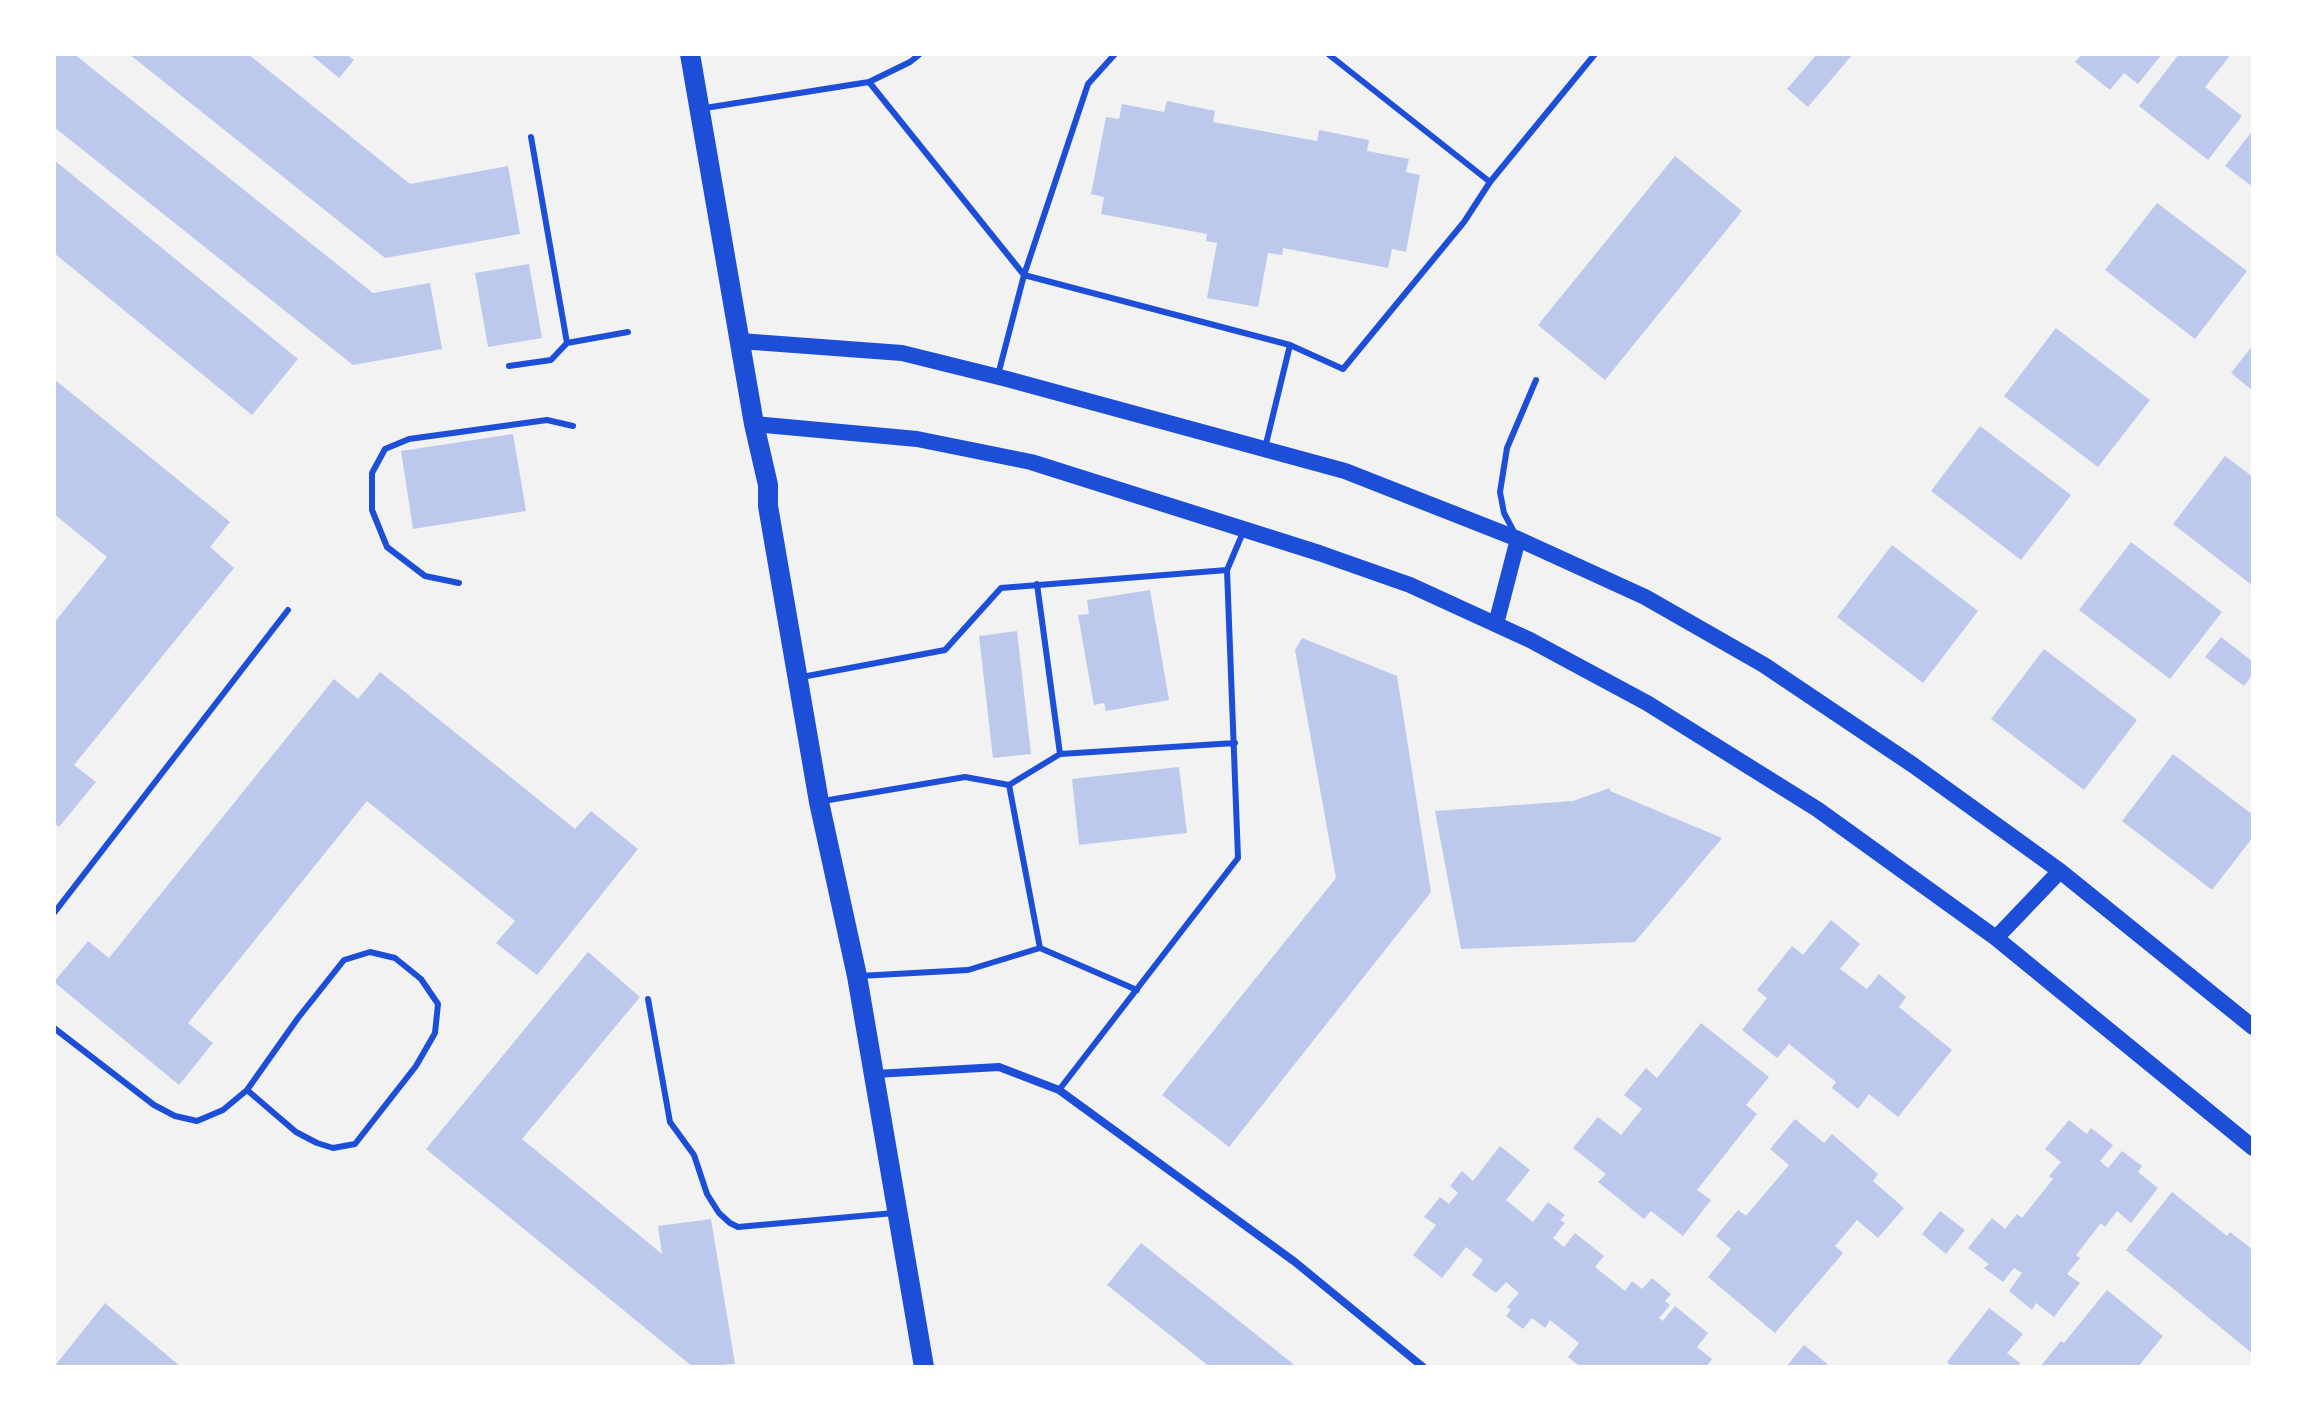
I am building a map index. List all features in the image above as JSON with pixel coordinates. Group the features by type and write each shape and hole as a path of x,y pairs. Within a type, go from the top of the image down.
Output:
{"main road":[{"path":"690,54 754,424 768,485 768,506 819,802 857,976 924,1367"},
{"path":"740,341 902,353 998,376 1345,471 1518,539 1645,597 1764,665 1913,765 2060,871 2253,1027"},
{"path":"754,424 917,439 1031,462 1410,585 1530,640 1647,703 1817,809 1996,938 2253,1148"},
{"path":"1496,624 1518,539"},
{"path":"1996,938 2060,871"}],"street":[{"path":"875,1074 999,1067 1059,1090 1295,1262 1423,1367"}],"lane":[{"path":"700,109 869,82 920,54"},
{"path":"998,376 1024,275 1088,84 1115,54"},
{"path":"1328,54 1490,182"},
{"path":"869,82 1024,275 1290,345 1343,369 1464,222 1490,182 1595,54"},
{"path":"531,137 567,343"},
{"path":"509,366 551,360 567,343 628,332"},
{"path":"1265,448 1290,345"},
{"path":"1518,539 1504,513 1500,492 1507,448 1536,380"},
{"path":"459,583 425,576 387,547 372,510 372,473 385,449 409,439 547,420 573,426"},
{"path":"1059,1090 1238,858 1227,570 1244,530"},
{"path":"798,678 945,650 1001,588 1227,570"},
{"path":"1037,584 1060,754"},
{"path":"54,913 288,610"},
{"path":"819,802 965,777 1009,785 1060,754 1235,743"},
{"path":"1009,785 1040,948"},
{"path":"857,976 968,970 1040,948 1137,990"},
{"path":"54,1028 154,1105 175,1116 197,1121 223,1110 247,1090 344,960 370,952 395,958 421,979 438,1004 435,1033 416,1066 355,1144 333,1148 317,1143 296,1132 247,1090"},
{"path":"648,999 670,1122 694,1155 707,1194 719,1213 730,1223 738,1227 897,1213"}],"building":[{"path":"54,54 74,54 373,293 430,283 442,349 353,365 54,127"},
{"path":"129,54 248,54 410,184 508,166 520,234 385,258"},
{"path":"310,54 346,54 354,60 339,78"},
{"path":"1817,54 1853,54 1808,107 1787,89"},
{"path":"2082,54 2162,54 2138,84 2124,73 2110,90 2075,62"},
{"path":"2179,54 2225,54 2229,57 2205,87 2242,116 2208,160 2139,106"},
{"path":"1167,101 1215,111 1213,122 1317,141 1319,130 1369,140 1367,151 1409,159 1406,172 1420,175 1406,252 1392,249 1388,268 1283,248 1282,255 1268,253 1258,307 1207,298 1217,243 1206,241 1207,234 1101,214 1104,197 1091,194 1106,117 1119,119 1122,104 1164,112"},
{"path":"2253,130 2253,187 2225,166"},
{"path":"1675,156 1742,211 1605,380 1538,325"},
{"path":"54,160 298,359 252,415 54,253"},
{"path":"2157,203 2247,271 2195,339 2105,270"},
{"path":"529,264 542,338 488,347 475,273"},
{"path":"2056,328 2150,400 2098,467 2004,396"},
{"path":"2253,345 2253,391 2231,373"},
{"path":"54,379 230,522 210,547 234,568 74,765 96,782 59,827 54,823 54,623 107,557 54,514"},
{"path":"1980,426 2071,495 2021,560 1931,491"},
{"path":"513,434 526,511 413,529 401,451"},
{"path":"2225,456 2253,477 2253,586 2173,524"},
{"path":"2131,542 2222,612 2170,679 2079,610"},
{"path":"1892,545 1978,611 1923,683 1837,617"},
{"path":"1150,590 1169,700 1106,711 1104,703 1094,705 1078,615 1089,614 1087,600"},
{"path":"1017,631 1031,754 993,758 979,636"},
{"path":"2221,637 2253,662 2253,674 2244,686 2205,657"},
{"path":"1302,638 1397,676 1431,892 1229,1147 1162,1095 1336,878 1295,650"},
{"path":"2044,649 2137,720 2084,790 1991,719"},
{"path":"380,672 575,829 591,811 638,849 537,975 496,943 515,921 367,801 188,1023 213,1043 179,1085 54,982 88,941 109,958 334,679 358,699"},
{"path":"2173,754 2253,815 2253,837 2212,890 2122,821"},
{"path":"1179,767 1187,833 1079,845 1072,779"},
{"path":"1610,788 1610,791 1722,838 1635,942 1461,949 1435,811 1573,801"},
{"path":"1831,920 1860,944 1840,969 1867,989 1879,974 1906,997 1899,1007 1952,1050 1898,1117 1869,1094 1858,1109 1832,1088 1836,1082 1789,1044 1777,1058 1742,1030 1767,998 1757,990 1792,946 1803,955"},
{"path":"588,952 640,997 522,1139 662,1254 658,1226 711,1219 735,1364 693,1367 426,1149"},
{"path":"1701,1023 1769,1077 1746,1105 1757,1114 1697,1190 1711,1200 1683,1236 1651,1211 1644,1219 1598,1182 1606,1174 1573,1148 1598,1117 1621,1135 1642,1109 1624,1095 1646,1068 1657,1078"},
{"path":"1795,1119 1824,1143 1832,1134 1878,1174 1873,1181 1904,1208 1878,1238 1857,1220 1835,1246 1843,1253 1775,1333 1708,1277 1731,1249 1716,1236 1738,1210 1746,1216 1789,1165 1770,1149"},
{"path":"2069,1120 2087,1134 2091,1128 2113,1145 2100,1161 2108,1168 2122,1151 2142,1166 2138,1172 2158,1188 2131,1223 2117,1211 2105,1227 2101,1223 2076,1255 2080,1258 2067,1274 2080,1283 2054,1317 2036,1303 2032,1310 2009,1291 2022,1273 2014,1268 2003,1282 1984,1268 1989,1264 1968,1248 1992,1218 2005,1229 2017,1214 2022,1218 2053,1179 2049,1176 2061,1162 2045,1149"},
{"path":"1500,1146 1530,1170 1506,1200 1533,1222 1548,1202 1565,1215 1560,1220 1565,1223 1553,1238 1564,1247 1575,1233 1604,1256 1595,1267 1625,1291 1632,1281 1642,1289 1652,1278 1671,1294 1665,1301 1670,1305 1659,1318 1663,1321 1675,1306 1708,1333 1697,1347 1712,1359 1706,1367 1581,1367 1568,1357 1579,1343 1550,1320 1545,1328 1532,1318 1523,1329 1506,1316 1511,1310 1507,1307 1519,1293 1506,1282 1496,1293 1472,1275 1483,1260 1466,1247 1442,1278 1413,1255 1436,1225 1424,1217 1440,1197 1449,1204 1458,1193 1450,1186 1462,1171 1473,1181"},
{"path":"2172,1192 2227,1236 2230,1232 2253,1250 2253,1354 2126,1250"},
{"path":"1940,1211 1965,1230 1946,1254 1922,1234"},
{"path":"1141,1243 1297,1367 1210,1367 1107,1285"},
{"path":"2107,1290 2163,1336 2138,1367 2040,1367 2061,1341 2064,1343"},
{"path":"105,1303 181,1367 54,1367"},
{"path":"1989,1308 2023,1334 2007,1353 2020,1363 2017,1367 1952,1367 1947,1362"},
{"path":"1804,1345 1831,1367 1786,1367"}]}
